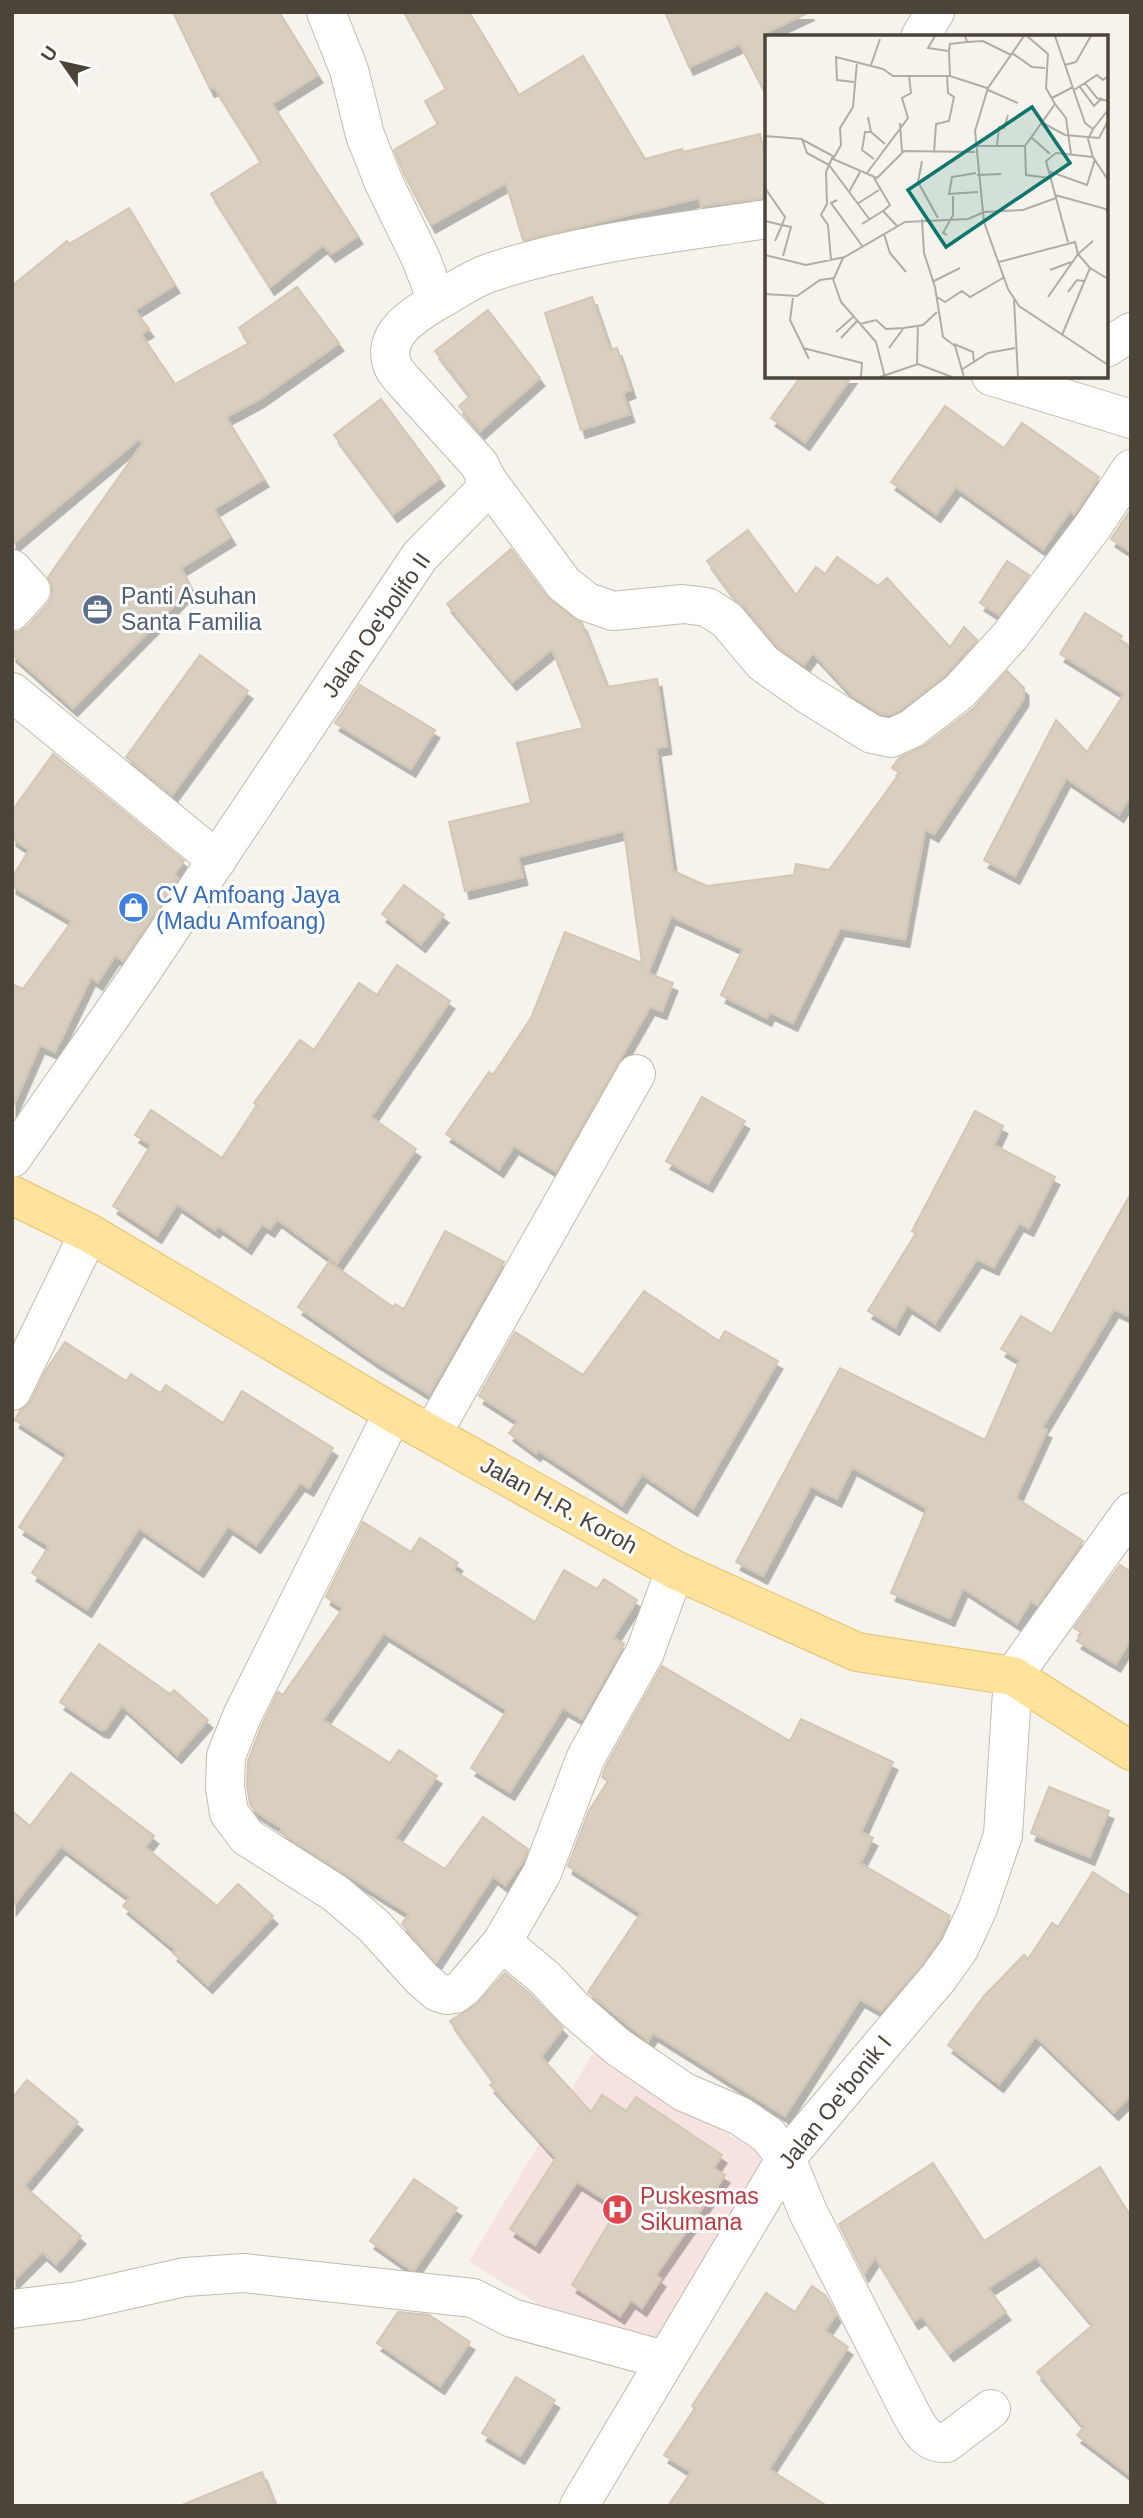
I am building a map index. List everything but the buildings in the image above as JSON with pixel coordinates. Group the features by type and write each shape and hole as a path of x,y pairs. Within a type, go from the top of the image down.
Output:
{"main road":[{"name":"Jalan H.R. Koroh","path":"12,1195 89,1233 393,1413 675,1570 858,1652 1013,1676 1131,1751"}],"street":[{"path":"326,12 349,71 365,135 437,301"},
{"path":"921,35 935,12"},
{"path":"765,219 630,239 551,256 486,274 409,319 397,332 391,348 392,364 401,378 479,464 487,480 564,584 587,602 613,611 683,604 707,607 727,620 743,642 773,670 872,734 891,737 911,729 960,691 1010,636 1093,526 1131,469"},
{"path":"1108,347 1131,332"},
{"path":"1006,378 1050,384 1131,419"},
{"name":"Jalan Oe'bolifo II","path":"12,1158 217,860 420,556 481,494 487,480"},
{"path":"12,569 31,590 12,611"},
{"path":"12,692 217,860"},
{"path":"432,1434 636,1074"},
{"path":"12,1391 89,1233"},
{"path":"393,1413 242,1716 226,1756 225,1787 229,1813 247,1837 335,1893 374,1926 437,1992 455,1994 464,1987 502,1942 542,1874 586,1757 645,1652 675,1570"},
{"path":"1013,1676 1131,1512"},
{"name":"Jalan Oe'bonik I","path":"579,2506 786,2158 939,1977 959,1949 978,1908 1003,1835 1013,1676"},
{"path":"502,1942 545,1978 573,2008 618,2047 684,2092 740,2116 768,2135 786,2158 808,2212 909,2410 928,2439 946,2443 991,2409"},
{"path":"12,2309 78,2301 185,2277 244,2273 473,2298 512,2318 664,2360"}],"shaded area":[{"name":"Puskesmas Sikumana","path":"593,2053 766,2157 640,2365 469,2262"}],"place":[{"name":"Panti Asuhan Santa Familia","path":"98,609"},
{"name":"CV Amfoang Jaya (Madu Amfoang)","path":"133,908"},
{"name":"Puskesmas Sikumana","path":"617,2209"}]}
